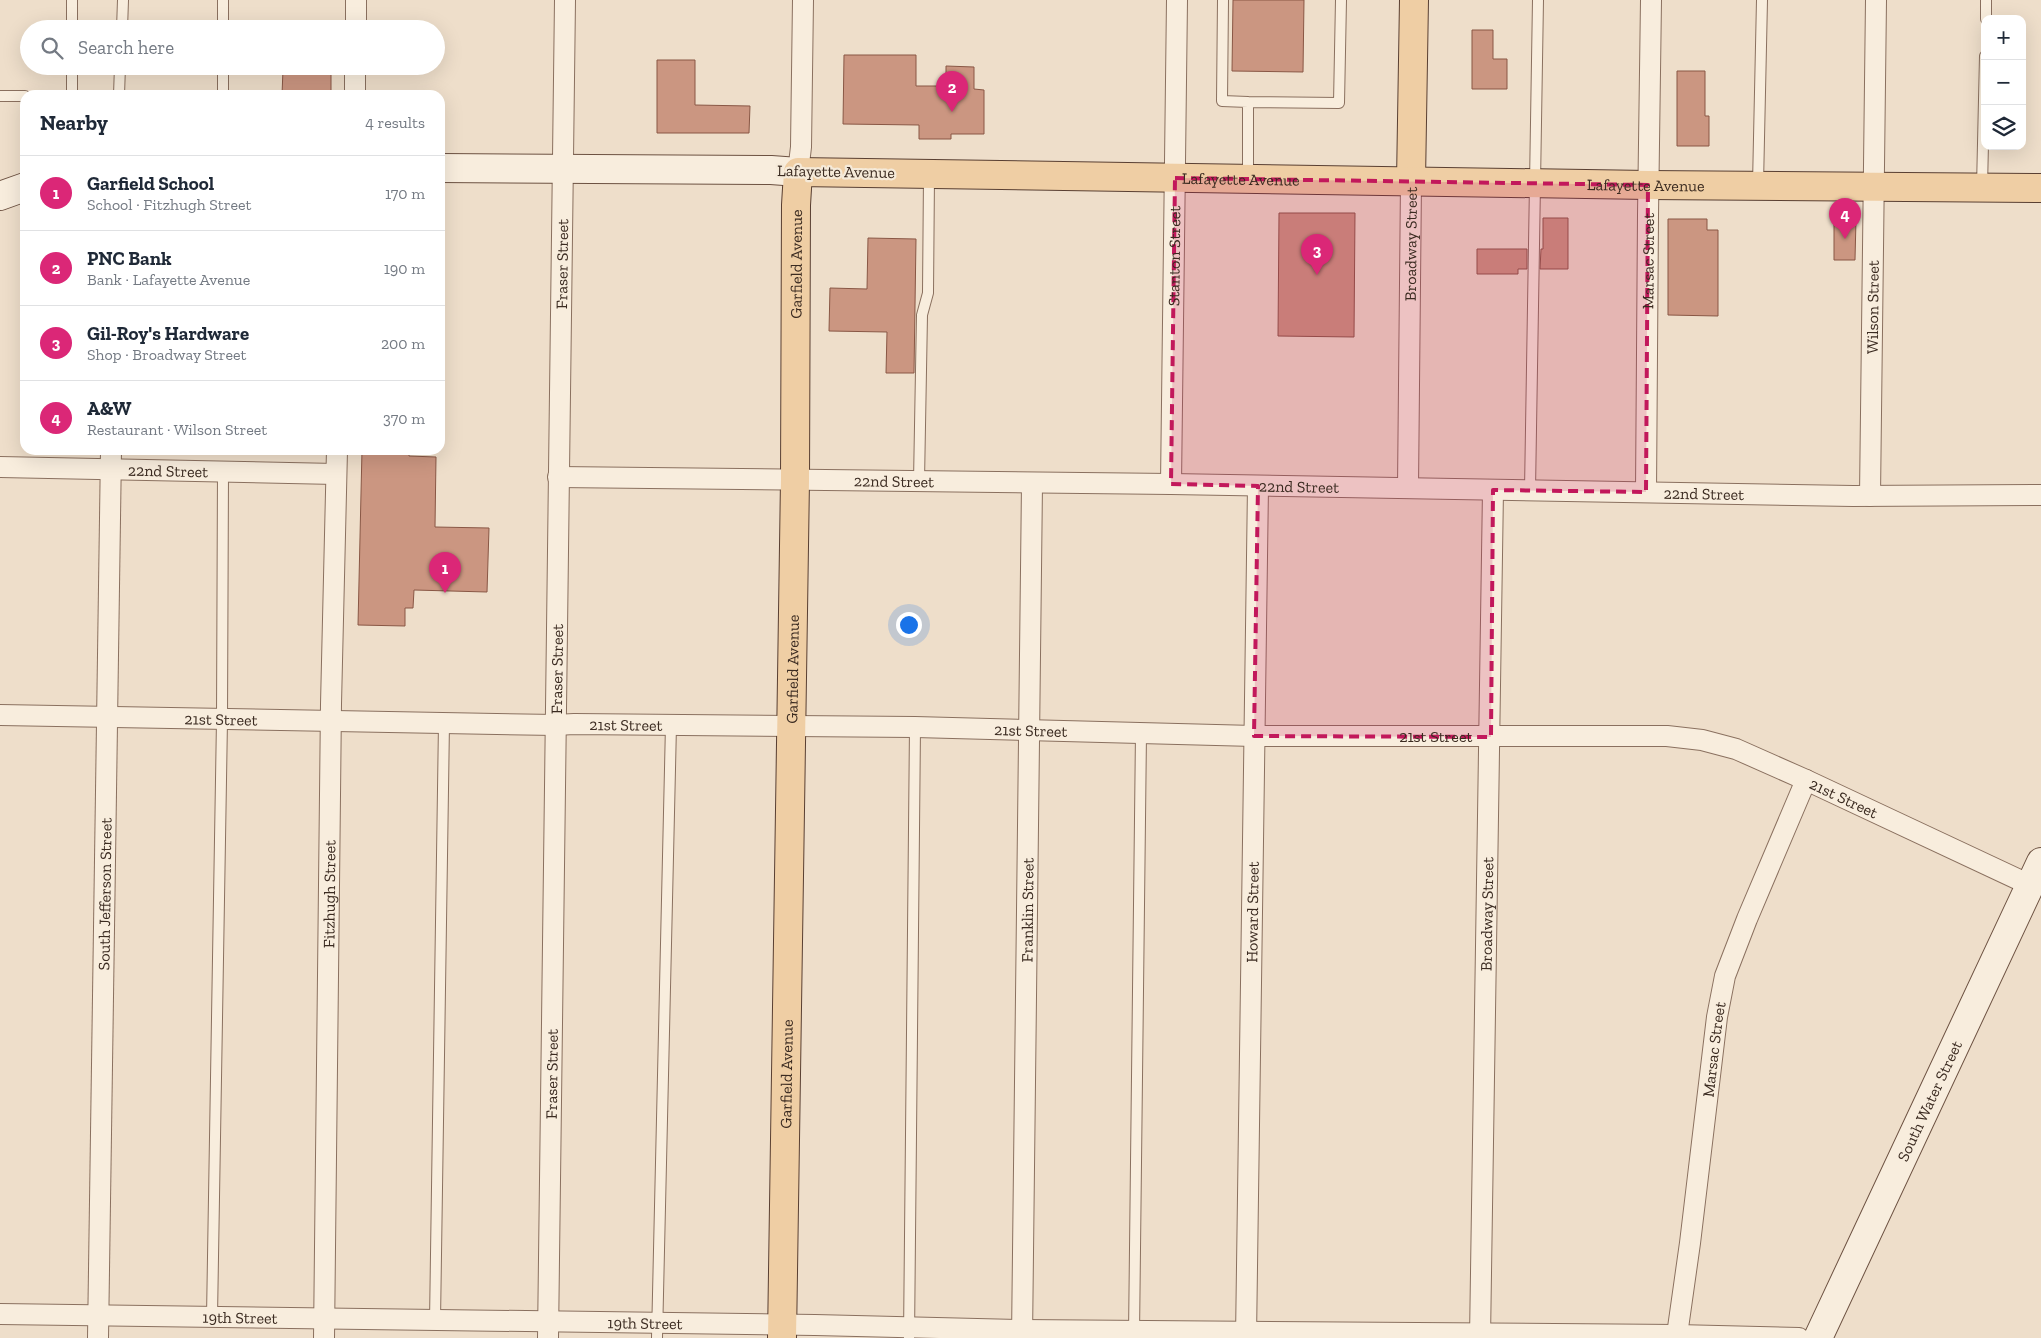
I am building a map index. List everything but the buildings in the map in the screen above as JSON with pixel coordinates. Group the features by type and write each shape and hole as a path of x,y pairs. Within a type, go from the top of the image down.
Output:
{"main road":[{"name":"Broadway Street","path":"1411,181 1414,0"},
{"name":"Lafayette Avenue","path":"798,172 1648,185 2041,188"},
{"name":"Garfield Avenue","path":"782,1332 798,172"}],"street":[{"path":"356,0 356,20"},
{"name":"Fraser Street","path":"548,1330 565,0"},
{"name":"Garfield Avenue","path":"798,172 801,147 803,0"},
{"name":"Stanton Street","path":"1171,484 1177,0"},
{"name":"Marsac Street","path":"1646,492 1651,0"},
{"name":"Wilson Street","path":"1870,496 1876,0"},
{"path":"355,75 355,90"},
{"name":"Lafayette Avenue","path":"445,168 771,170 798,172"},
{"name":"Broadway Street","path":"1408,488 1411,181"},
{"path":"0,196 20,189"},
{"name":"Fitzhugh Street","path":"324,1338 331,720 337,455"},
{"name":"22nd Street","path":"0,467 111,460 223,471 336,474"},
{"name":"South Jefferson Street","path":"98,1338 111,460"},
{"name":"22nd Street","path":"558,476 1870,496 2041,495"},
{"name":"Franklin Street","path":"1022,1334 1032,484"},
{"name":"Howard Street","path":"1246,1335 1258,486"},
{"name":"Broadway Street","path":"1480,1335 1491,737 1493,490"},
{"name":"21st Street","path":"0,715 556,725 915,727 1254,736 1667,736 1736,749 1806,780 2036,873"},
{"name":"Marsac Street","path":"1677,1334 1717,1017 1725,976 1806,780"},
{"name":"South Water Street","path":"1818,1338 2036,873"},
{"name":"19th Street","path":"0,1314 435,1321 548,1330 1246,1335 1677,1334 1799,1338"}],"lane":[{"path":"72,0 72,20"},
{"path":"122,20 123,0"},
{"path":"223,0 223,20"},
{"path":"1223,0 1222,101 1339,103 1341,0"},
{"path":"1530,490 1538,0"},
{"path":"1758,186 1762,0"},
{"path":"1986,0 1986,15"},
{"path":"1982,188 1985,60"},
{"path":"72,75 72,90"},
{"path":"119,90 120,75"},
{"path":"222,90 223,75"},
{"path":"0,96 20,96"},
{"path":"1248,102 1248,179"},
{"path":"919,481 922,315 928,292 929,173"},
{"path":"212,1317 222,720 223,471"},
{"path":"435,1321 444,723"},
{"path":"657,1331 671,725"},
{"path":"909,1332 915,727"},
{"path":"1134,1334 1141,733"}],"highlighted area":[{"path":"1175,178 1648,185 1646,492 1493,490 1491,737 1254,736 1258,486 1171,484"}],"place":[{"name":"PNC Bank","path":"952,112"},
{"name":"A&W","path":"1845,239"},
{"name":"Gil-Roy's Hardware","path":"1317,275"},
{"name":"Garfield School","path":"445,593"}]}
